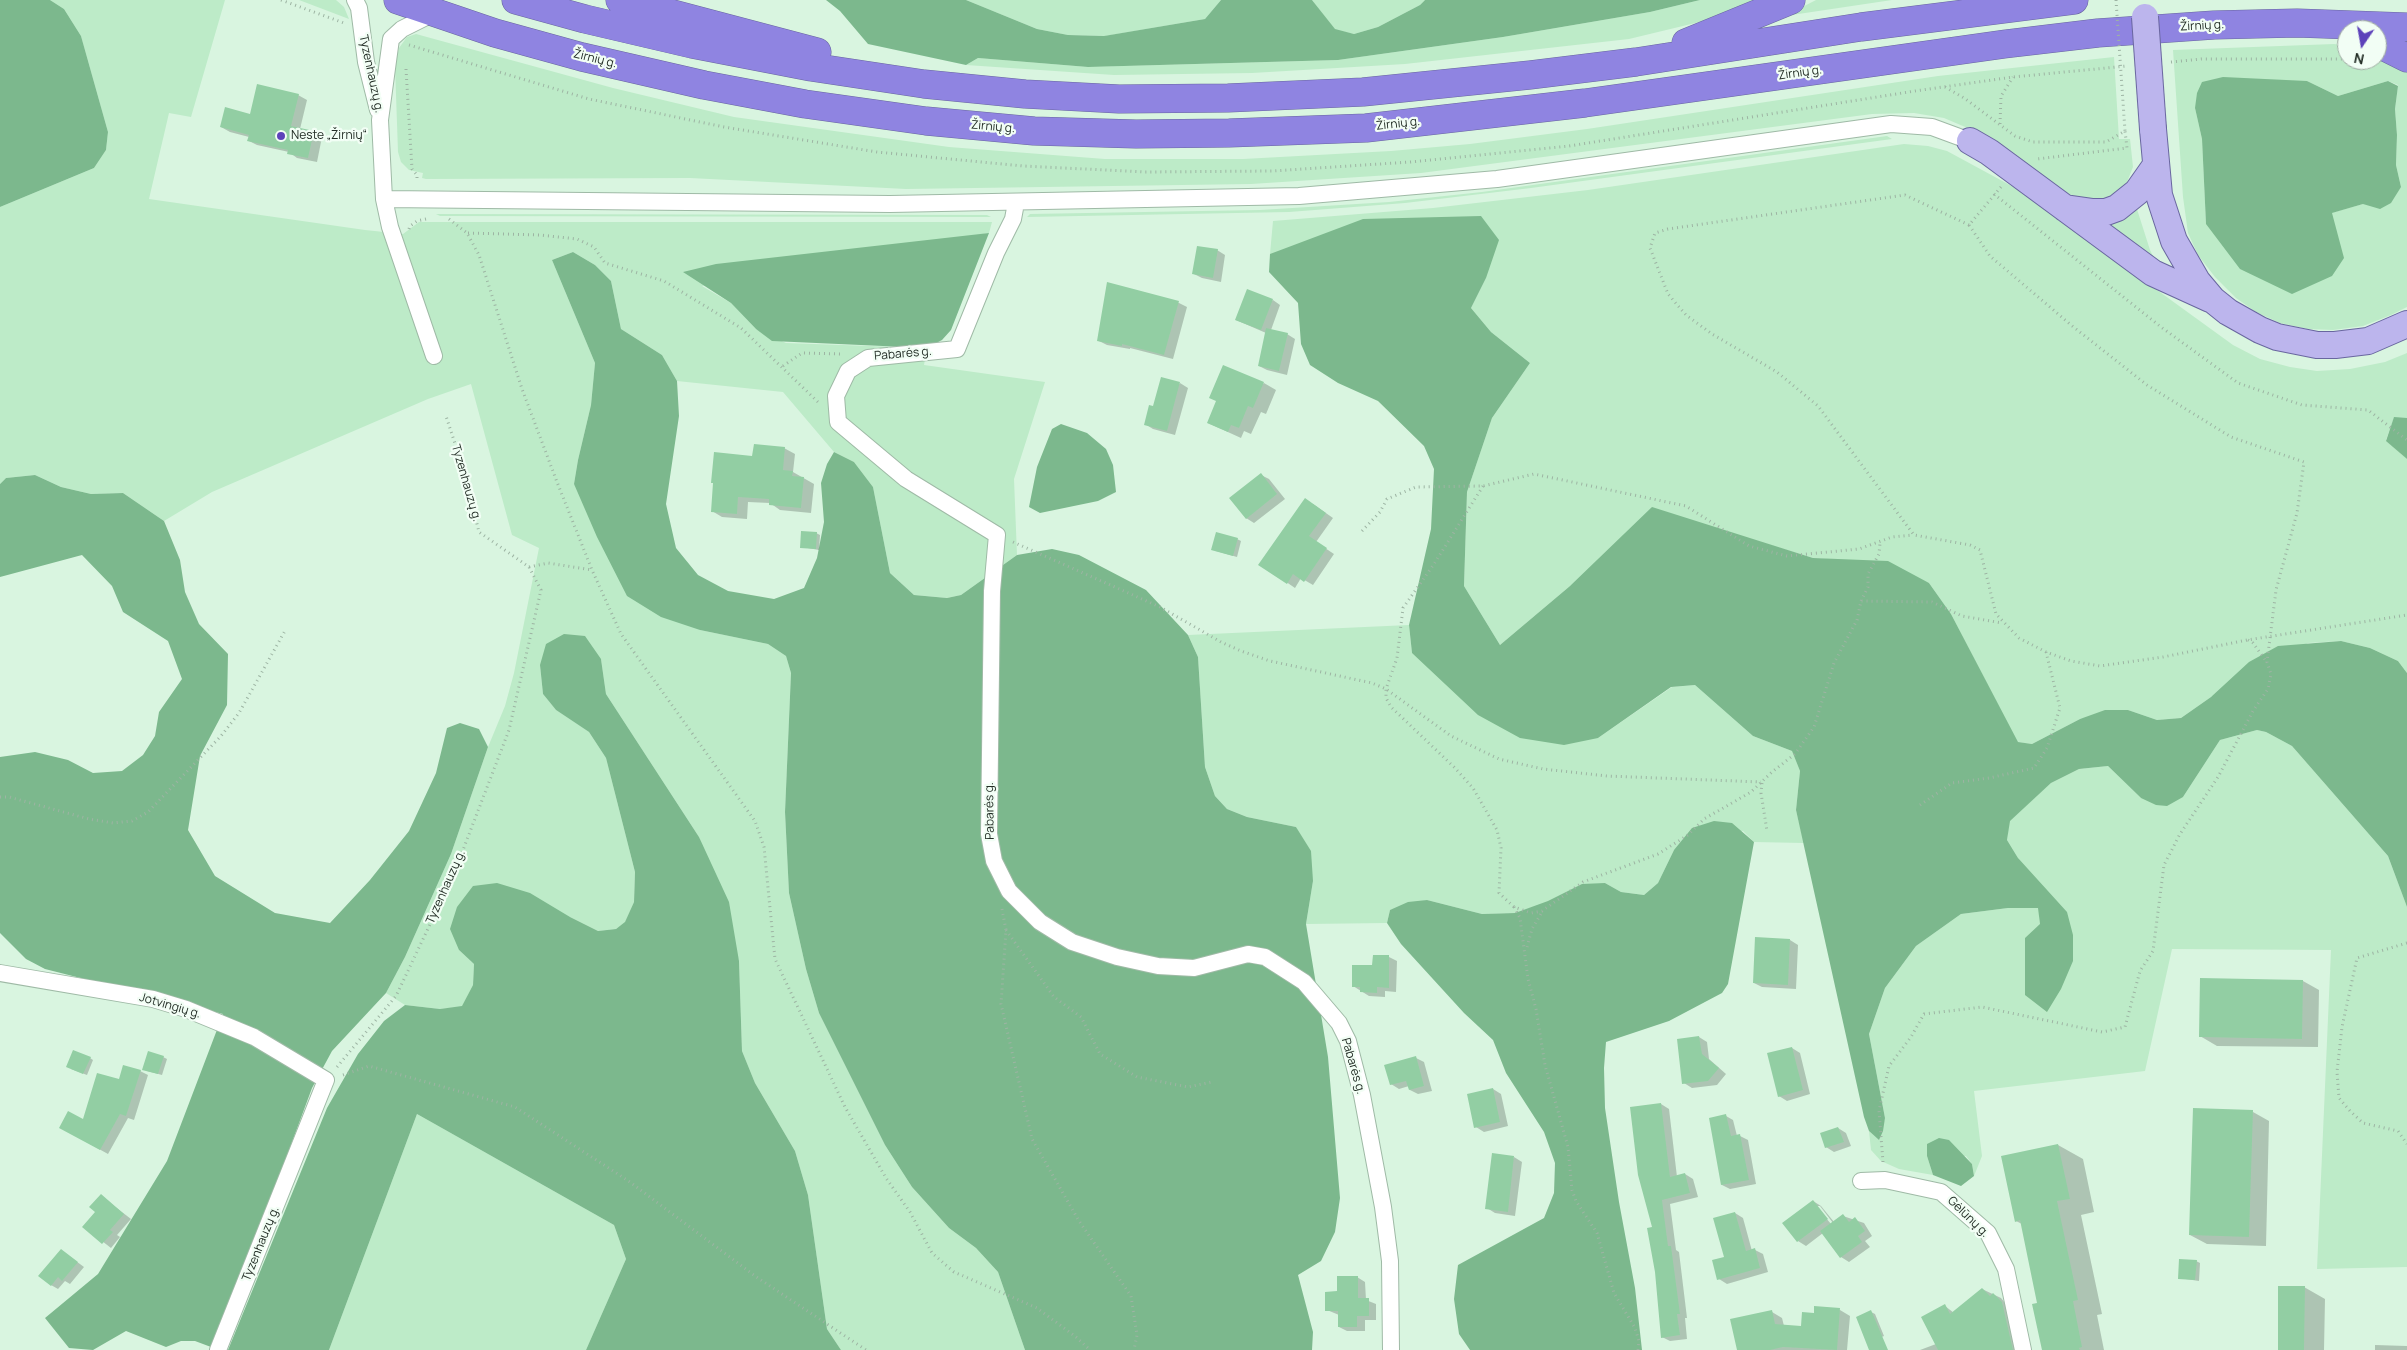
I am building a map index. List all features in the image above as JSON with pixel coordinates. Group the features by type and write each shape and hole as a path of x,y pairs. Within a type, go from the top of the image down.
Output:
{"highway":[{"name":"Žirnių g.","path":"398,0 434,13 582,57 704,85 805,104 926,121 1014,129 1136,134 1366,128 1585,103 1996,45 2098,33 2214,25 2297,24 2407,27"},
{"path":"516,0 585,19 746,55 924,84 1024,94 1119,99 1228,98 1363,92 1636,62 1861,27 2074,0"},
{"path":"620,0 768,38 924,84"},
{"path":"1636,62 1791,0"},
{"path":"2297,24 2337,33"},
{"path":"2387,48 2407,58"}],"main road":[{"path":"2144,0 2159,195 2174,241 2189,269 2214,300 2228,312 2260,330 2277,337 2317,345 2336,345 2368,340 2407,324"},
{"path":"1970,141 2153,273 2184,289 2214,300"},
{"path":"2065,208 2106,212 2117,208 2137,192 2156,165"}],"street":[{"name":"Tyzenhauzų g.","path":"356,0 359,8 366,62 380,120 384,198 393,236 434,356"},
{"name":"Tyzenhauzų g.","path":"380,120 391,39 402,29 434,13"},
{"path":"384,198 606,202 1016,203 1299,196 1497,179 1891,124 1932,127 1970,141"},
{"name":"Pabarės g.","path":"838,422 836,396 848,371 868,358 957,349 996,252 1013,219 1016,203"},
{"path":"838,422 906,479 997,535"},
{"name":"Pabarės g.","path":"997,535 992,591 989,834 994,861 1009,891 1040,922 1072,942 1117,957 1158,966 1194,968 1248,954 1265,958 1304,982 1339,1024 1348,1040 1362,1095 1384,1208 1390,1261 1391,1350"},
{"name":"Jotvingių g.","path":"0,973 153,999 186,1009 254,1037 326,1080"},
{"name":"Tyzenhauzų g.","path":"218,1350 326,1080"},
{"name":"Gėlūnų g.","path":"1861,1181 1885,1180 1941,1192 1988,1233 2006,1269 2023,1350"}],"path":[{"path":"281,0 362,29"},
{"path":"1969,225 2024,161 2127,148 2116,0"},
{"path":"406,44 406,54"},
{"path":"406,63 412,169 417,175 417,220"},
{"path":"2000,124 2001,96 2013,77"},
{"path":"1945,87 1964,98 2015,136 2033,142 2106,142 2125,131"},
{"path":"1994,194 2161,327 2238,383 2302,405 2368,410 2407,440"},
{"path":"1914,535 1818,406 1777,372 1712,334 1686,315 1668,294 1650,248 1655,233 1668,229 1905,195 1969,225 1990,256 2071,325 2147,385 2230,437 2304,462 2297,513 2276,590 2267,662"},
{"path":"448,218 467,233 479,255 522,389 592,570 621,634 755,821 764,847 775,959 846,1107 886,1178 910,1212 932,1253 954,1272 1037,1308 1090,1350"},
{"path":"467,233 540,235 577,239 594,247 605,263 664,281 741,328 783,366 838,422"},
{"path":"783,366 802,353 826,352 868,358"},
{"name":"Tyzenhauzų g.","path":"326,1080 396,996 453,876 509,730 541,590 529,567 479,532 464,471 446,416"},
{"path":"1362,530 1380,512 1387,499 1416,487 1483,486 1534,474 1686,506 1749,546 1787,556 1859,549 1880,543 1892,537 1914,535 1970,544 1980,550 1996,614 2003,623 2019,638 2046,652 2070,661 2100,666 2183,653 2247,640 2407,615"},
{"path":"1483,486 1404,608 1396,658 1386,689 1386,698 1391,707 1454,766 1473,788 1497,830 1501,848 1499,893 1514,907 1520,918 1526,950 1528,980 1536,1009 1545,1065 1568,1147 1572,1190 1576,1201 1597,1233 1614,1293 1635,1328 1638,1350"},
{"path":"997,535 1160,607 1220,642 1241,651 1270,660 1372,683 1386,689 1451,736 1499,759 1543,769 1607,776 1762,782"},
{"path":"1514,907 1531,913 1542,911 1583,882 1658,854 1688,835 1704,819 1751,792 1796,754 1814,727 1834,663 1857,620 1861,601 1868,586 1868,574 1878,554 1880,543"},
{"path":"529,567 548,563 592,570"},
{"path":"1861,601 1932,602 1962,616 1985,622 2003,623"},
{"path":"0,798 9,797 89,819 112,822 132,821 148,812 221,736 240,712 286,629"},
{"path":"1885,1180 1879,1110 1889,1066 1911,1037 1924,1014 1982,1007 2102,1032 2125,1027 2140,971 2152,951 2164,865 2180,834 2218,777 2253,711 2268,689 2271,674 2267,662 2253,643 2247,640"},
{"path":"1920,805 1952,783 1990,778 2034,768 2046,748 2060,708 2046,652"},
{"path":"1762,782 1761,792 1767,831"},
{"path":"1001,904 1006,930 1001,1004 1032,1140 1079,1221 1131,1296 1137,1335 1134,1350"},
{"path":"1526,950 1532,929 1542,911"},
{"path":"1006,930 1054,997 1081,1017 1100,1054 1137,1077 1188,1087 1212,1082"},
{"path":"2407,943 2357,958 2342,1027 2337,1072 2339,1098 2350,1112 2363,1123 2398,1131 2407,1144"},
{"path":"326,1080 369,1066 514,1106 630,1182 755,1276 866,1350"}],"green space":[{"path":"0,0 50,0 64,9 81,36 108,132 106,150 94,168 0,207"},
{"path":"50,0 225,0 191,117 169,113 149,199 403,234 419,222 992,222 989,233 702,286 731,303 756,329 786,343 927,348 924,365 1045,382 1014,479 1017,555 961,595 947,598 914,595 890,573 873,487 854,462 834,452 783,392 677,381 662,355 621,329 611,281 595,265 573,252 552,260 595,363 591,405 574,484 700,630 768,644 786,656 791,673 785,812 789,893 806,969 819,1013 885,1145 912,1187 949,1228 976,1248 998,1272 1025,1350 841,1350 827,1329 808,1195 795,1151 755,1083 742,1051 739,961 699,837 606,694 601,659 540,665 543,694 556,710 589,732 606,758 635,872 634,902 625,923 616,929 598,931 570,917 459,950 474,964 473,985 462,1007 440,1009 405,1005 386,993 405,957 451,854 488,747 505,706 514,673 539,548 512,535 471,384 428,399 212,492 164,521 123,493 91,494 61,487 35,475 6,478 0,484 0,207 94,168 106,150 108,132 81,36 64,9"},
{"path":"299,0 336,0 344,7 349,19"},
{"path":"826,0 966,0 1037,29 1068,35 1104,36 1205,19 1221,0 1312,0 1335,29 1354,34 1378,27 1420,5 1425,0 1700,0 1650,12 1503,37 1338,60 1088,67 978,58 966,65 868,44 840,11"},
{"path":"966,0 1221,0 1205,19 1105,36 1068,35 1037,29"},
{"path":"1312,0 1425,0 1420,5 1378,27 1354,34 1335,30"},
{"path":"1700,0 1758,0 1716,18 1629,39 1405,64 1252,73 1114,75 966,65 978,58 1088,67 1338,60 1503,37 1650,12"},
{"path":"1816,0 1892,0 1785,16"},
{"path":"416,34 613,88 734,117 949,147 1105,159 1243,159 1391,151 1470,144 1587,129 1938,76 2114,57 2119,139 2130,139 2133,167 2127,182 2115,197 2102,202 2070,197 1977,132 1944,118 1914,113 1872,114 1421,173 1251,184 906,189 690,178 426,179 422,178 423,173 409,170 401,162 398,152 395,66 399,48 407,37"},
{"path":"2334,44 2337,44 2337,70 2387,70 2387,57 2407,68 2407,307 2363,326 2333,330 2308,329 2280,323 2256,312 2236,298 2215,277 2198,255 2188,233 2183,197 2173,50","holes":["2307,81 2338,96 2388,81 2398,85 2395,109 2397,135 2396,165 2401,187 2363,204 2331,213 2206,224 2202,139 2195,108"]},
{"path":"2223,77 2307,81 2338,96 2388,81 2398,86 2395,109 2397,135 2396,165 2401,187 2391,203 2380,209 2363,204 2332,213 2344,258 2332,276 2292,294 2240,269 2206,224 2202,139 2195,108 2197,93 2202,82"},
{"path":"1887,136 1892,139 1531,188 1405,203 1289,212 1027,217 1030,214 1260,210 1389,202 1482,192"},
{"path":"1904,144 1928,146 1947,151 2019,190 2233,345 2260,359 2290,367 2317,371 2350,369 2385,362 2407,353 2407,418 2394,418 2386,440 2407,459 2407,673 2398,661 2370,648 2341,641 2308,643 2211,697 2181,718 2157,720 2128,710 2080,719 2032,744 2017,742 1951,614 1929,583 1842,560 1813,558 1740,536 1570,586 1500,645 1464,586 1467,492 1492,418 1530,363 1491,332 1471,308 1486,278 1270,254 1273,221 1433,208 1588,190"},
{"path":"2136,206 2150,250 2157,264 2107,223"},
{"path":"436,214 987,215 991,217 440,216"},
{"path":"1481,216 1499,240 1486,278 1471,308 1491,332 1530,363 1492,418 1467,492 1464,586 1500,645 1570,586 1652,507 1813,558 1888,561 1929,583 1951,614 2018,742 2032,744 2080,719 2105,710 2128,710 2157,720 2181,718 2211,697 2249,662 2278,646 2341,641 2370,648 2398,661 2407,673 2407,907 2388,856 2292,746 2266,732 2257,730 2220,740 2183,797 2167,806 2156,805 2141,798 2108,766 2079,769 2051,783 2010,821 2007,840 2018,858 2067,912 2073,935 2073,961 2061,989 2047,1012 2025,995 2025,938 2040,924 2038,908 2008,908 1961,914 1916,946 1885,988 1869,1034 1885,1118 1879,1140 1869,1131 1864,1117 1796,810 1800,771 1792,751 1753,736 1695,685 1671,687 1598,738 1564,745 1520,738 1478,715 1412,653 1409,625 1431,529 1434,469 1424,446 1378,401 1338,383 1310,365 1301,344 1298,303 1269,272 1270,254 1363,219"},
{"path":"989,233 951,330 942,340 927,348 772,341 756,329 731,303 683,272 716,264"},
{"path":"573,252 595,265 611,281 621,329 662,355 677,381 679,416 666,504 676,548 698,575 728,591 774,599 804,588 817,558 824,522 821,483 827,464 834,452 854,462 873,487 890,573 914,595 947,598 961,595 1017,555 1052,549 1079,555 1146,590 1188,635 1198,657 1205,767 1215,796 1227,809 1247,817 1296,827 1311,851 1313,881 1306,924 1328,1057 1340,1198 1335,1232 1321,1261 1298,1275 1313,1332 1312,1350 1025,1350 998,1272 976,1248 949,1228 912,1187 885,1145 819,1013 806,969 789,893 785,812 791,673 786,656 768,644 700,630 661,617 627,596 597,537 574,484 591,405 595,363 552,260"},
{"path":"2394,417 2407,418 2407,459 2386,441"},
{"path":"1061,424 1087,433 1106,449 1113,465 1116,492 1098,501 1040,513 1029,507 1037,467 1052,429"},
{"path":"35,475 61,487 91,494 123,493 164,521 180,560 185,592 199,624 228,654 227,705 200,756 188,830 215,876 275,913 330,923 370,880 409,831 436,773 447,728 460,723 479,729 488,747 451,854 405,957 386,993 332,1051 312,1088 258,1234 211,1347 195,1341 181,1341 166,1347 126,1331 93,1350 69,1348 45,1318 98,1274 167,1161 223,1014 45,969 26,959 0,933 0,757 35,752 68,760 93,773 122,771 143,755 155,736 159,712 182,679 168,641 123,612 112,586 82,555 0,577 0,484 6,478"},
{"path":"1409,625 1412,653 1598,738 1672,687 1695,685 1753,736 1792,751 1800,771 1796,810 1804,843 1754,842 1743,831 1674,850 1658,883 1644,895 1621,892 1605,883 1515,913 1482,914 1427,900 1390,910 1387,923 1306,924 1313,881 1296,827 1247,817 1227,809 1215,796 1205,767 1198,657 1188,635"},
{"path":"564,634 585,636 601,659 606,694 699,837 729,902 739,961 742,1051 755,1083 795,1151 808,1195 827,1329 841,1350 586,1350 626,1259 614,1225 417,1114 329,1350 228,1350 327,1108 358,1054 384,1021 405,1005 440,1009 462,1006 473,985 474,964 459,950 450,929 457,907 473,886 497,883 530,893 598,931 616,929 625,922 634,902 635,872 606,758 589,732 556,710 543,694 540,665 546,644"},
{"path":"2257,730 2266,732 2292,746 2388,856 2407,907 2407,1267 2317,1269 2331,950 2172,949 2145,1071 1974,1091 1982,1156 1974,1176 1972,1164 1966,1156 1927,1156 1933,1175 1899,1169 1881,1161 1871,1150 1869,1131 1879,1140 1885,1118 1869,1034 1885,988 1916,946 1961,914 2008,908 2039,908 2040,924 2073,961 2007,840 2009,821 2051,783 2079,769 2108,766 2141,798 2183,797 2220,740"},
{"path":"1714,821 1732,823 1754,842 1728,984 1722,993 1669,1021 1606,1042 1604,1068 1605,1108 1619,1202 1635,1288 1642,1350 1470,1350 1459,1334 1454,1299 1458,1265 1544,1218 1554,1193 1555,1163 1544,1132 1506,1073 1493,1040 1464,1013 1401,944 1387,923 1390,910 1408,902 1427,900 1482,914 1515,913 1548,901 1582,884 1605,883 1621,892 1644,895 1658,883 1674,850 1692,828"},
{"path":"417,1114 614,1225 626,1259 586,1350 329,1350"},
{"path":"1939,1138 1949,1140 1972,1164 1974,1176 1961,1186 1933,1175 1927,1156 1927,1144"}],"building":[{"path":"257,84 299,94 291,126 314,131 308,158 287,154 288,150 247,141 249,135 220,127 225,107 250,114"},
{"path":"1197,246 1218,249 1213,278 1192,274"},
{"path":"1107,282 1179,301 1164,355 1122,344 1122,346 1097,341"},
{"path":"1247,289 1273,299 1261,330 1235,320"},
{"path":"1266,328 1288,333 1279,371 1258,366"},
{"path":"1223,365 1264,382 1253,408 1248,406 1239,428 1231,425 1228,432 1207,423 1216,401 1209,398"},
{"path":"1161,377 1180,382 1167,431 1144,425 1149,405 1153,406"},
{"path":"754,444 785,447 783,470 793,471 792,476 804,477 801,508 769,505 769,499 738,497 737,514 711,512 714,452 752,456"},
{"path":"1261,473 1277,494 1246,519 1229,498"},
{"path":"1305,498 1326,513 1309,536 1327,548 1304,582 1293,574 1287,584 1258,565"},
{"path":"801,531 817,532 816,549 800,548"},
{"path":"1216,532 1238,538 1233,556 1211,550"},
{"path":"1755,937 1790,939 1788,985 1753,983"},
{"path":"1373,955 1389,955 1389,988 1377,987 1377,993 1360,992 1360,987 1352,987 1352,965 1372,965"},
{"path":"2200,978 2303,980 2302,1039 2199,1037"},
{"path":"1699,1036 1702,1054 1719,1068 1708,1081 1682,1084 1677,1039"},
{"path":"1792,1047 1803,1090 1778,1097 1767,1053"},
{"path":"73,1050 91,1057 83,1074 66,1067"},
{"path":"148,1051 164,1056 158,1074 142,1070"},
{"path":"1416,1056 1424,1086 1409,1090 1406,1081 1390,1085 1384,1065"},
{"path":"123,1065 141,1070 126,1116 120,1114 100,1150 59,1128 68,1111 83,1119 97,1073 119,1079"},
{"path":"1493,1088 1500,1122 1474,1128 1467,1094"},
{"path":"1661,1103 1670,1177 1685,1173 1690,1193 1662,1200 1668,1246 1671,1246 1680,1314 1677,1314 1680,1335 1661,1338 1655,1272 1647,1228 1652,1227 1638,1175 1630,1107"},
{"path":"2193,1108 2253,1110 2249,1237 2189,1235"},
{"path":"1726,1114 1731,1136 1740,1134 1749,1180 1721,1185 1709,1118"},
{"path":"1838,1127 1844,1142 1825,1148 1820,1133"},
{"path":"2058,1144 2070,1199 2057,1201 2078,1300 2073,1301 2082,1347 2079,1348 2080,1350 2042,1350 2032,1304 2037,1303 2020,1220 2015,1222 2001,1156"},
{"path":"1492,1153 1514,1156 1508,1212 1485,1209"},
{"path":"101,1194 124,1214 110,1230 113,1232 102,1244 82,1227 95,1212 89,1207"},
{"path":"1813,1200 1828,1219 1797,1242 1782,1223"},
{"path":"1735,1212 1746,1251 1755,1248 1760,1268 1717,1280 1712,1260 1724,1257 1713,1218"},
{"path":"1843,1214 1849,1222 1855,1217 1865,1231 1858,1236 1862,1242 1840,1258 1820,1231"},
{"path":"61,1249 78,1262 62,1281 58,1277 51,1286 38,1276"},
{"path":"2179,1259 2197,1260 2195,1280 2178,1279"},
{"path":"1337,1276 1358,1276 1358,1298 1369,1298 1369,1316 1357,1316 1357,1327 1338,1327 1338,1311 1325,1311 1325,1292 1337,1291"},
{"path":"2278,1286 2305,1286 2304,1350 2278,1350"},
{"path":"1982,1288 1990,1296 1993,1293 2002,1302 2013,1350 1938,1350 1921,1317 1945,1304 1950,1314"},
{"path":"1814,1306 1840,1308 1837,1350 1783,1347 1770,1350 1737,1350 1730,1319 1772,1310 1775,1324 1801,1326 1802,1312 1814,1313"},
{"path":"1871,1310 1888,1350 1869,1350 1856,1317"}],"place":[{"name":"Neste „Žirnių“","path":"281,136"}]}
